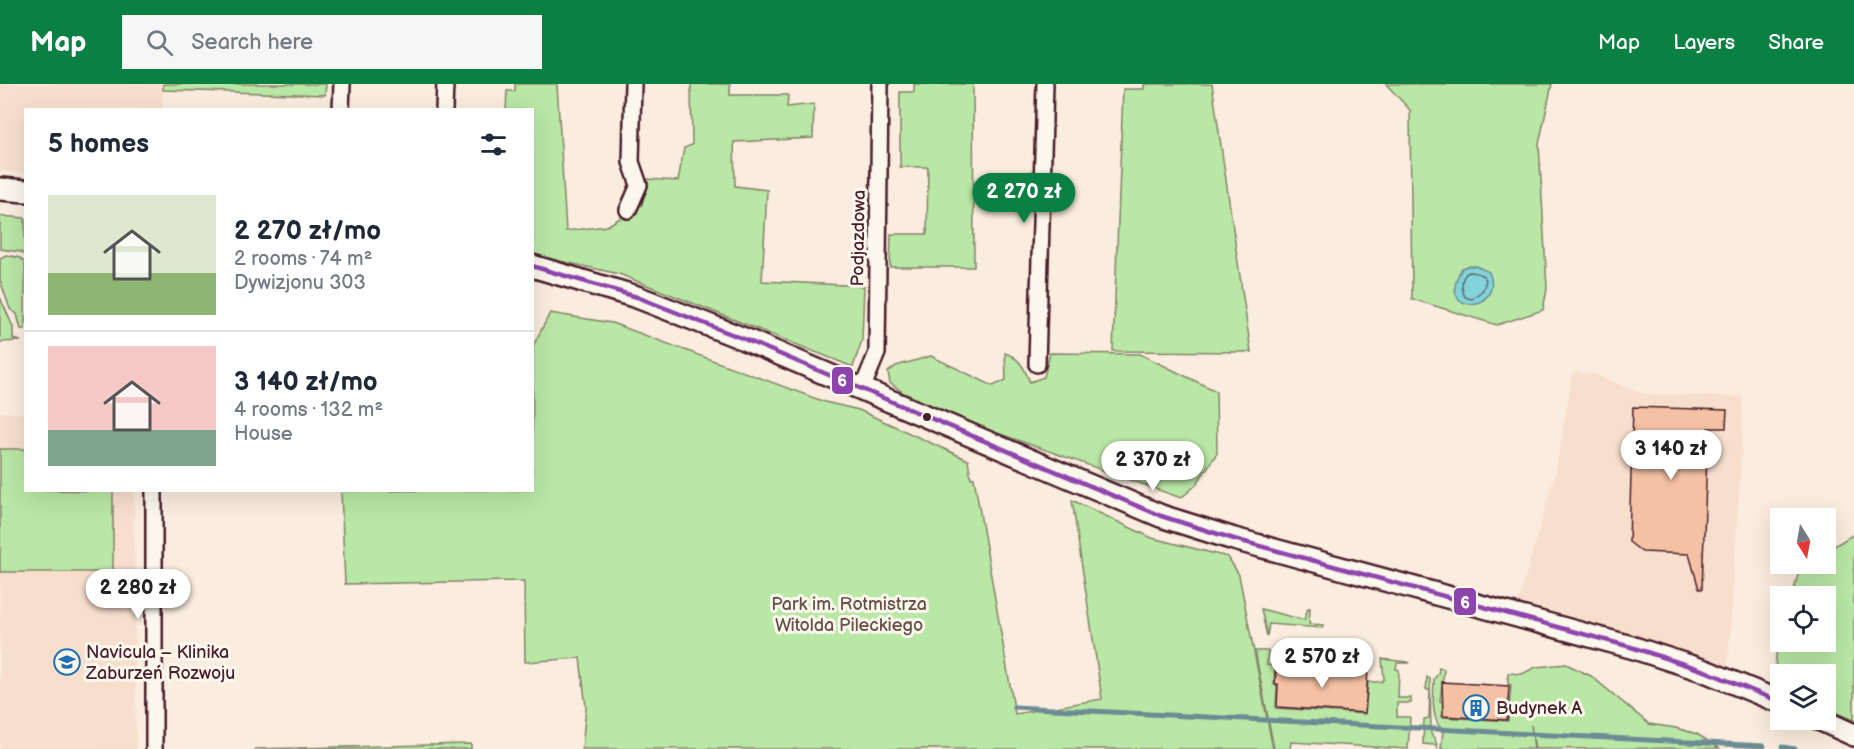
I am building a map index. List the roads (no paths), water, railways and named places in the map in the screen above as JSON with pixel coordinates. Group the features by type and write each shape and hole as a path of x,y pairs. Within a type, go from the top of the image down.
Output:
{"street":[{"path":"341,108 342,84"},
{"path":"444,108 445,84"},
{"path":"628,210 639,185 631,162 633,84"},
{"name":"Podjazdowa","path":"862,389 877,353 880,84"},
{"path":"1037,364 1045,84"},
{"path":"0,189 24,191"},
{"path":"534,267 607,287 668,308 1161,516 1245,542 1630,647 1705,671 1770,698"},
{"path":"154,492 154,749"},
{"path":"1836,727 1854,735"}],"water":[{"path":"1476,266 1489,272 1492,285 1488,295 1471,304 1462,302 1456,295 1456,284 1462,268"}],"waterway":[{"path":"1014,707 1764,746"},
{"path":"1782,747 1795,749"}],"place":[{"name":"Navicula – Klinika Zaburzeń Rozwoju","path":"67,662"},
{"name":"Budynek A","path":"1476,708"}],"park label":[{"name":"Park im. Rotmistrza Witolda Pileckiego","path":"849,614"}]}
